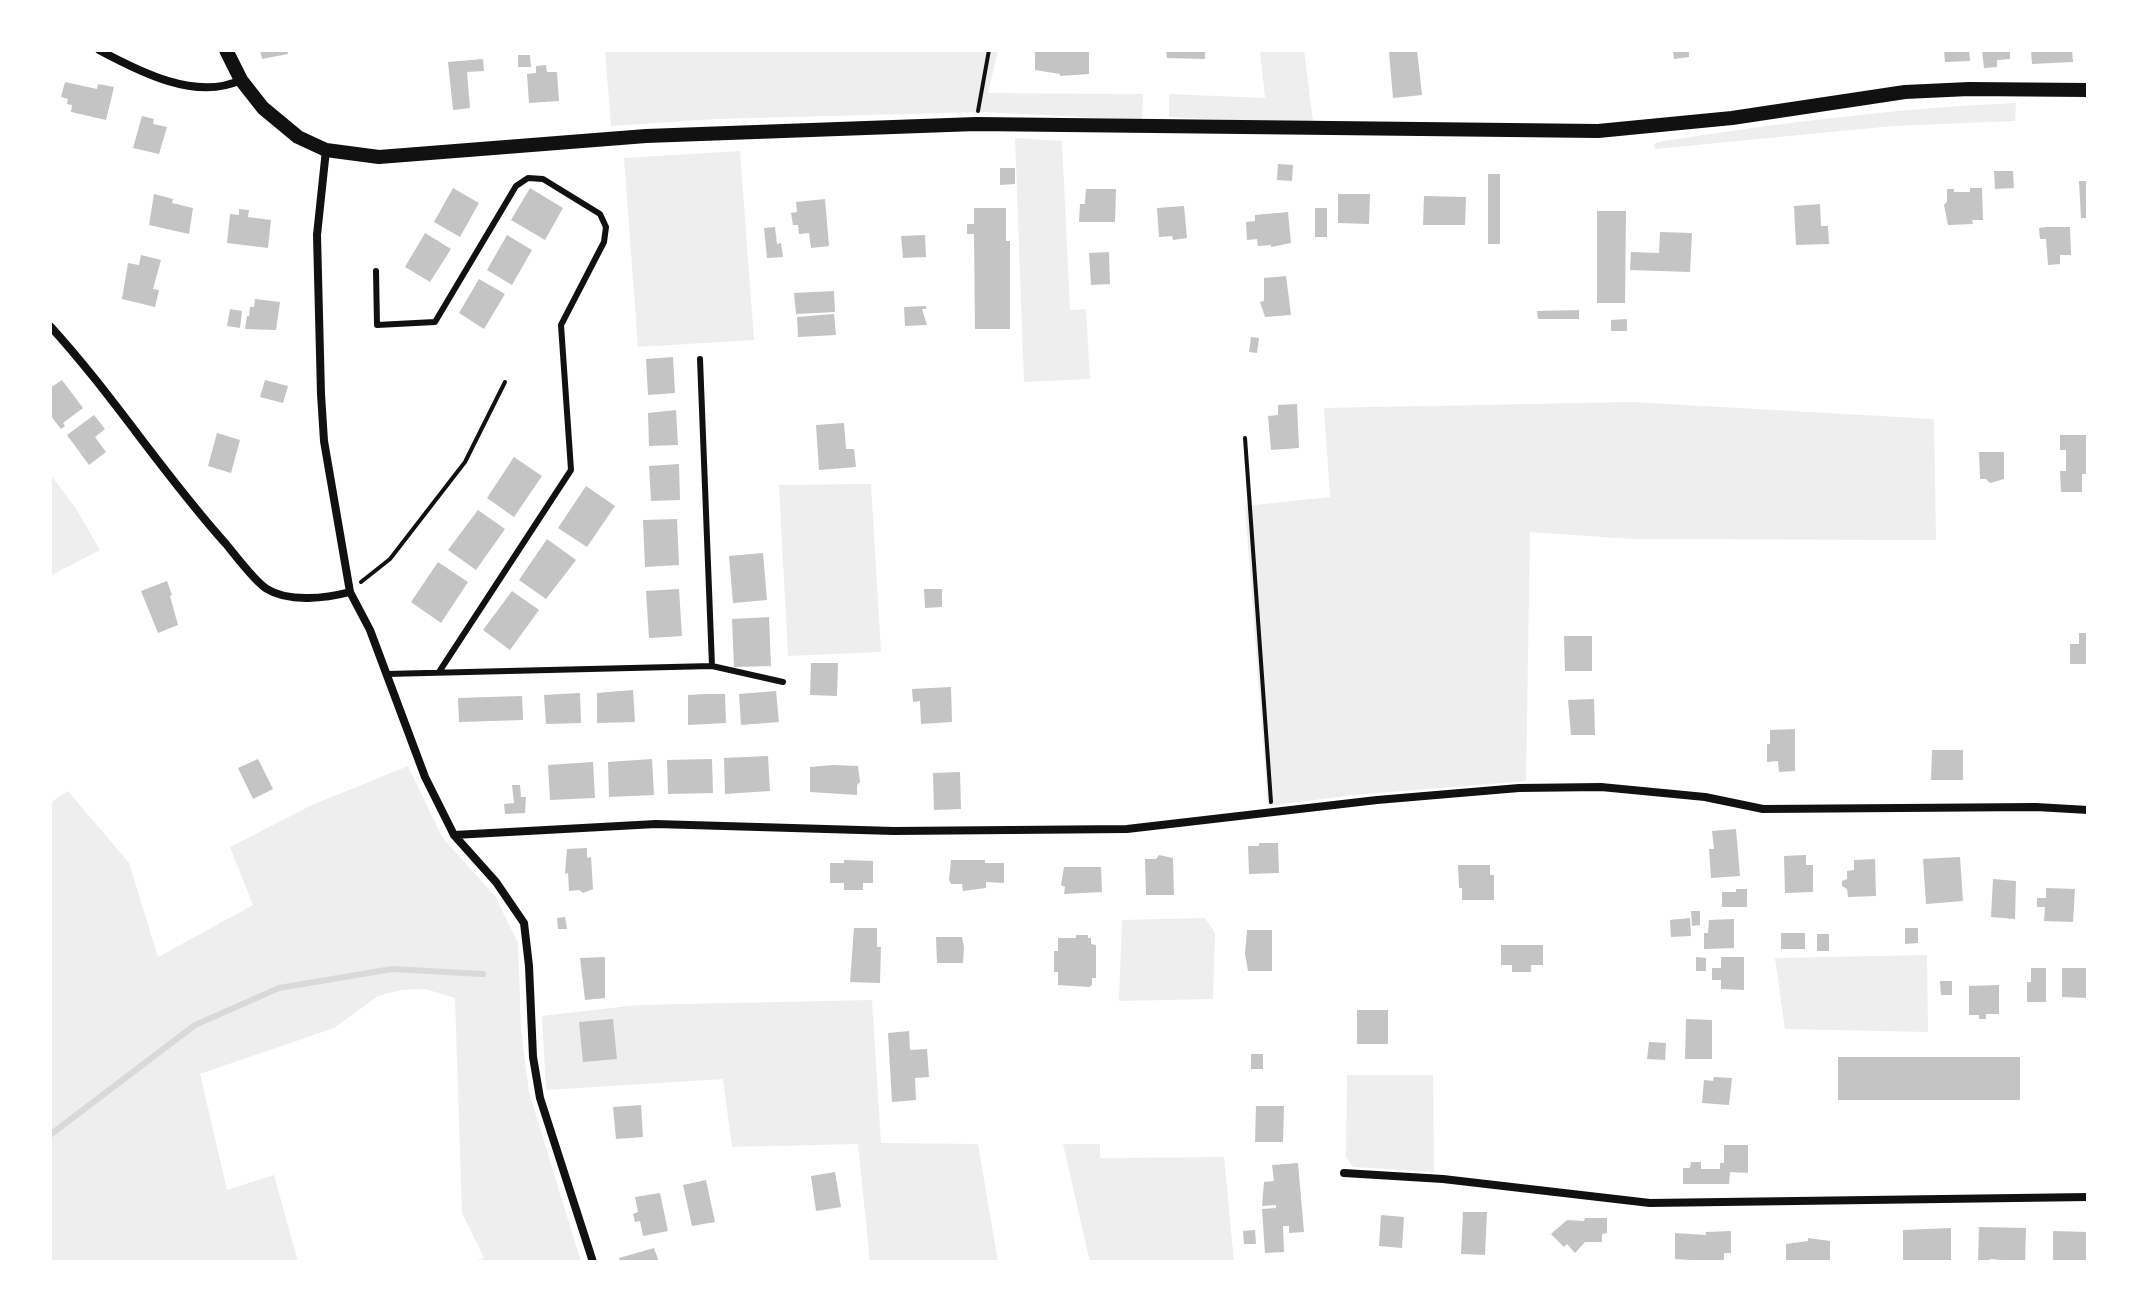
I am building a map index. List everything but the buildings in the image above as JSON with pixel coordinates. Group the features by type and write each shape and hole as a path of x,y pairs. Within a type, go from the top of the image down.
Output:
{"street":[{"path":"99,50 157,78 212,89 227,87 241,80"},
{"path":"226,50 241,80 275,119 298,137 326,150 379,157 646,136 976,124 1598,131 1732,118 1905,92 2088,90"},
{"path":"326,150 317,235 321,394 324,441 350,592 370,630 425,777 454,835 496,882 524,923 533,1057 540,1098 593,1262"},
{"path":"50,326 79,357 204,520 267,589 298,598 329,597 350,592"},
{"path":"454,835 656,824 894,831 1127,829 1519,788 1601,787 1705,797 1763,809 2036,807 2088,810"},
{"path":"1344,1173 1443,1179 1650,1203 2088,1197"}],"lane":[{"path":"376,271 377,325 435,322 516,186 528,178 543,179 600,214 606,227 604,242 561,325 571,470 439,672"},
{"path":"700,359 712,666"},
{"path":"386,674 712,666 783,682"}],"path":[{"path":"976,124 989,50"},
{"path":"350,592 390,559 465,462 505,382"},
{"path":"1245,438 1272,812"}],"shaded area":[{"path":"605,50 998,50 988,93 1143,94 1142,120 984,112 716,119 611,126"},
{"path":"1260,50 1304,50 1313,121 1169,117 1169,94 1265,98"},
{"path":"2016,103 2015,121 1893,126 1655,149 1654,144 1839,117"},
{"path":"1015,138 1062,141 1070,310 1086,309 1090,379 1024,382"},
{"path":"740,151 754,340 638,347 624,158"},
{"path":"1631,402 1934,419 1936,540 1632,539 1530,532 1526,781 1353,795 1268,806 1245,506 1330,497 1324,408"},
{"path":"50,474 75,507 100,550 50,576"},
{"path":"871,484 881,652 788,656 779,485"},
{"path":"408,766 442,837 495,896 518,943 521,1030 529,1092 581,1262 469,1262 484,1258 462,1213 455,998 425,989 401,990 378,996 334,1028 200,1074 227,1190 274,1175 298,1262 50,1262 50,803 68,791 129,863 158,957 253,905 230,847 312,805"},
{"path":"1205,918 1215,933 1213,999 1119,1001 1122,920"},
{"path":"1927,955 1928,1032 1785,1029 1775,958"},
{"path":"872,1000 881,1143 978,1144 998,1262 870,1262 858,1144 732,1147 723,1079 546,1090 542,1016 637,1005"},
{"path":"1347,1075 1433,1075 1434,1172 1353,1167 1346,1157"},
{"path":"1063,1144 1100,1144 1100,1158 1224,1157 1234,1262 1090,1262"}],"waterway":[{"path":"50,1135 195,1025 279,988 392,969 483,974"}]}
